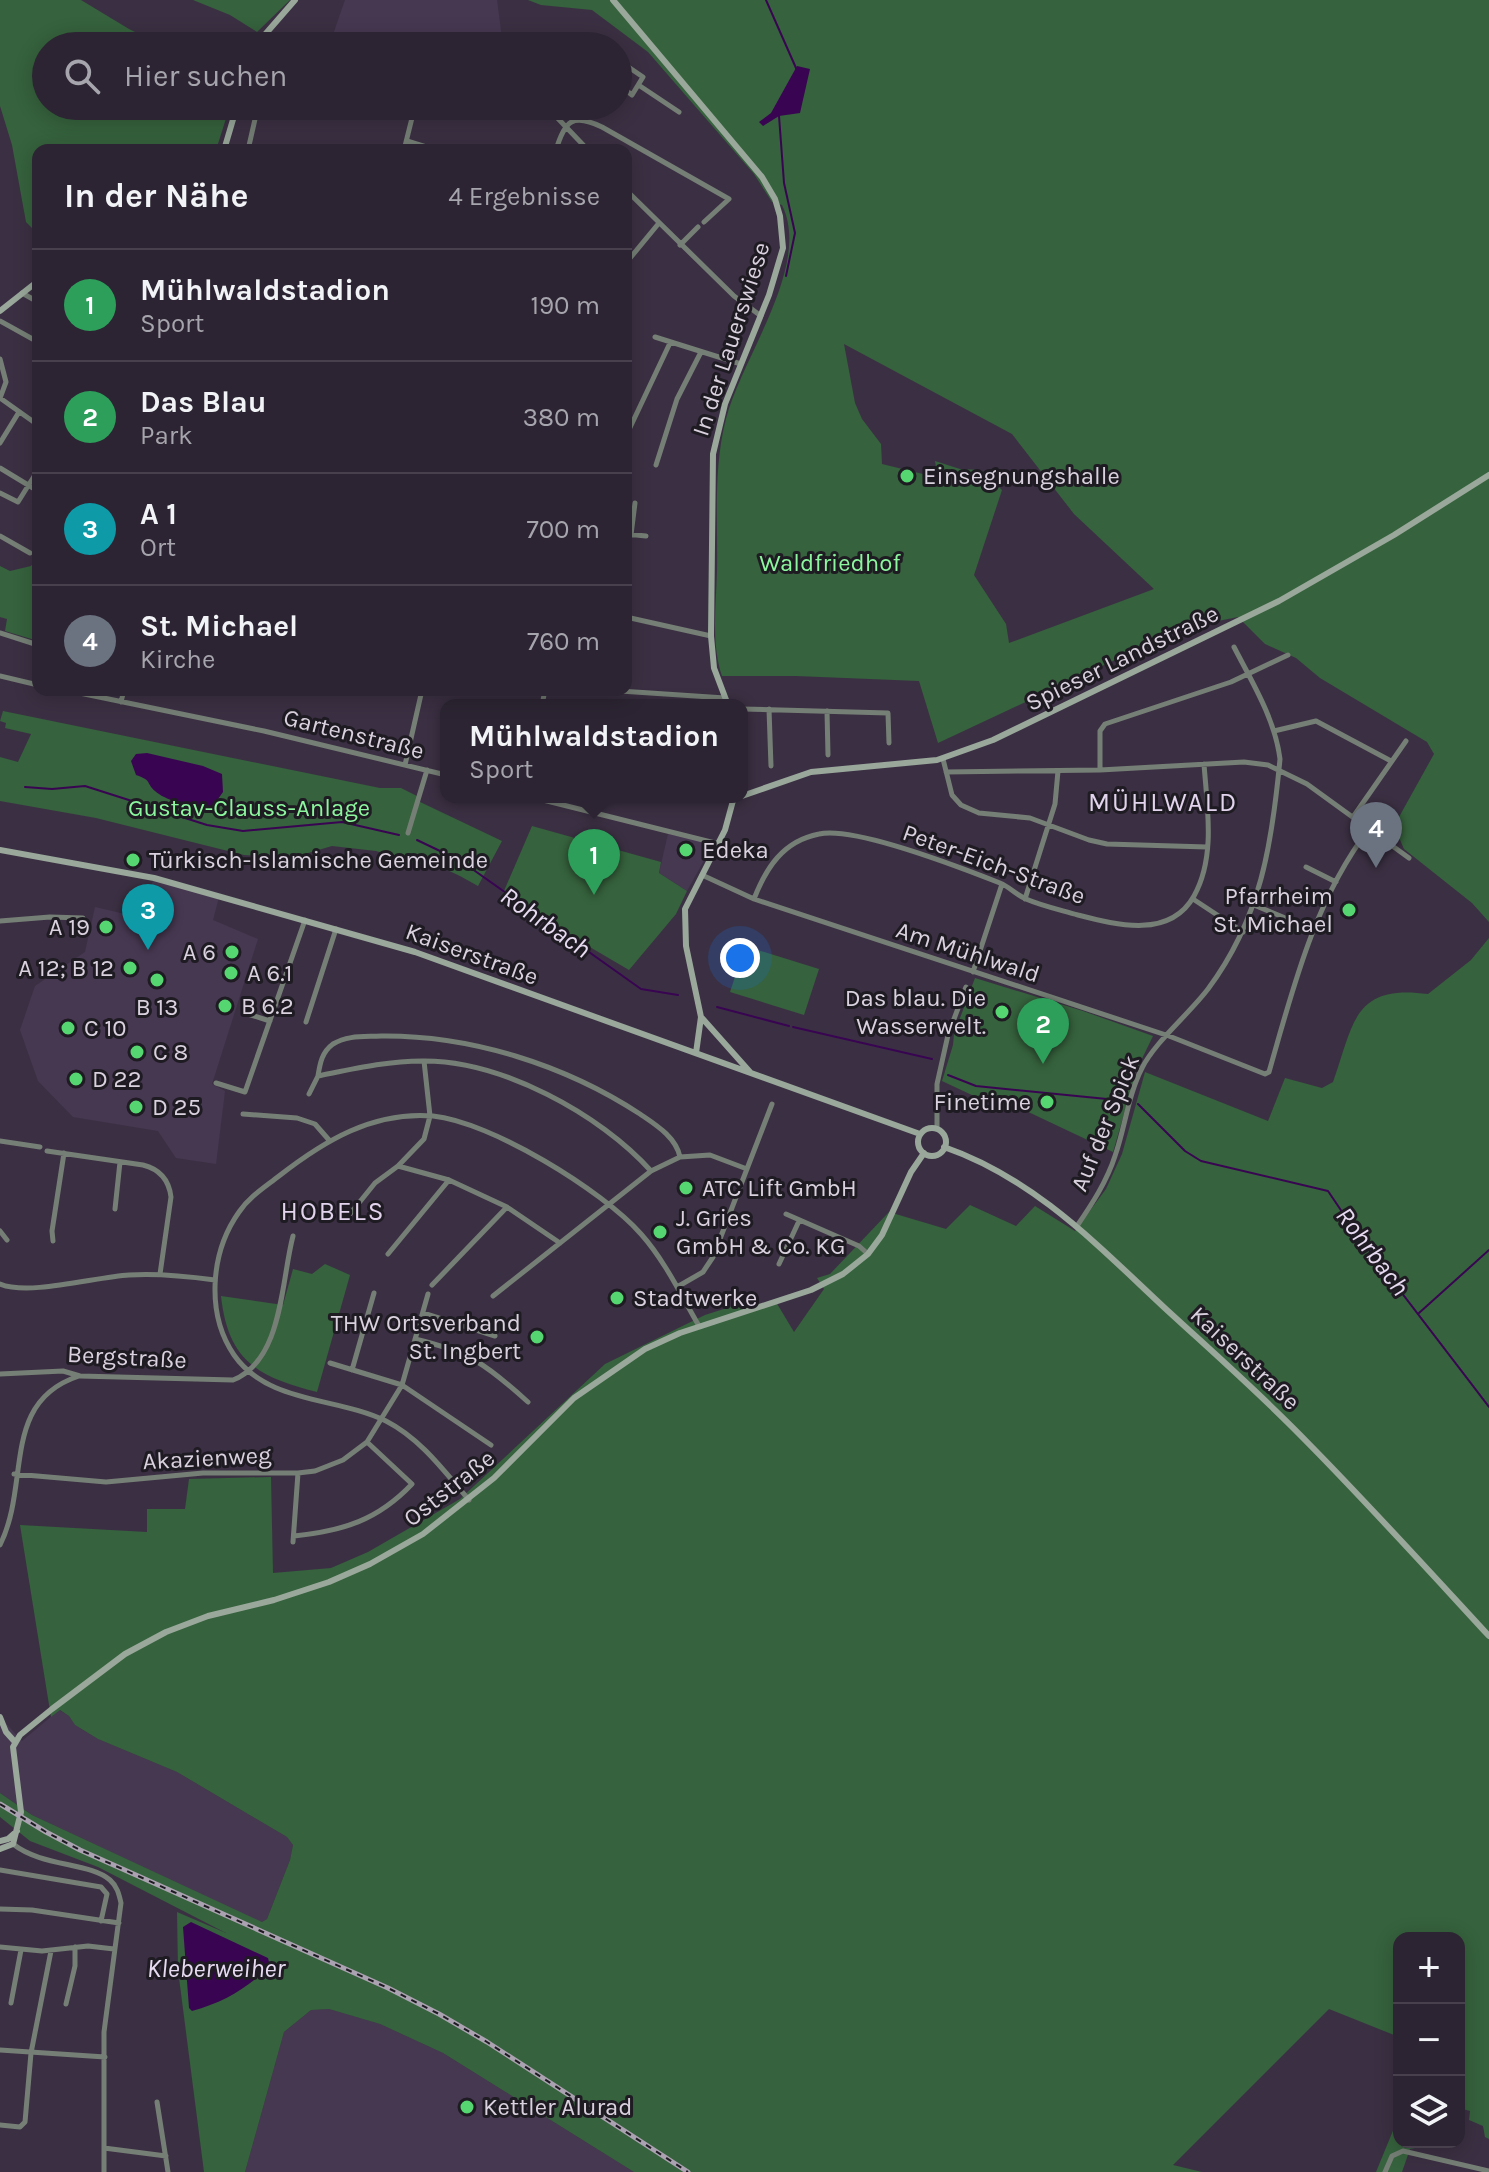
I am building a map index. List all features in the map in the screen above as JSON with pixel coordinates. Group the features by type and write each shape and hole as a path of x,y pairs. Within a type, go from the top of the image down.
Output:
{"main road":[{"path":"266,32 295,0"},
{"name":"In der Lauerswiese","path":"613,0 752,163 775,199 782,226 783,248 761,316 719,423 713,454 711,636 714,668 726,699"},
{"path":"226,144 233,120"},
{"path":"0,311 32,286"},
{"name":"Spieser Landstraße","path":"748,793 811,772 943,759 1004,735 1279,601 1394,535 1489,475"},
{"name":"Spieser Landstraße","path":"696,1053 700,1014 684,925 686,906 719,844 735,803"},
{"name":"Kaiserstraße","path":"0,850 154,878 415,952 920,1134"},
{"name":"Spieser Landstraße","path":"700,1014 717,1038 753,1075"},
{"path":"929,1128 937,1129 943,1134 944,1147 936,1155 924,1153 918,1145 920,1134 929,1128"},
{"name":"Kaiserstraße","path":"944,1147 1005,1173 1077,1226 1308,1442 1489,1636"},
{"name":"Oststraße","path":"15,1742 52,1709 144,1643 186,1623 274,1600 351,1574 423,1534 494,1478 554,1416 588,1387 645,1349 699,1326 811,1290 843,1274 868,1254 890,1222 911,1172 924,1153"},
{"path":"0,1717 6,1732 15,1742 12,1751 21,1812 18,1829 0,1849"}],"street":[{"path":"632,70 643,77 632,95"},
{"path":"640,86 679,112"},
{"path":"249,144 255,120"},
{"path":"406,144 412,120"},
{"path":"559,120 582,144"},
{"path":"559,144 566,127 576,120 592,122 631,144"},
{"path":"407,141 417,144"},
{"path":"632,144 729,199 704,222"},
{"path":"632,196 734,296 761,316"},
{"path":"632,256 659,223"},
{"path":"680,245 698,227"},
{"path":"22,293 32,299"},
{"path":"0,321 32,339"},
{"path":"655,337 741,364"},
{"path":"632,423 670,343"},
{"path":"656,465 677,399 701,352"},
{"path":"0,359 6,382 0,398 32,421"},
{"path":"0,443 19,412"},
{"path":"0,468 32,487"},
{"path":"0,493 18,502 32,480"},
{"path":"632,518 635,503"},
{"path":"632,534 646,536"},
{"path":"0,536 30,553"},
{"path":"632,618 711,636"},
{"path":"0,633 32,643"},
{"name":"Auf der Spick","path":"1077,1226 1098,1193 1115,1157 1141,1069 1214,981 1243,932 1269,856 1280,759 1274,731 1234,647"},
{"path":"1100,770 1100,731 1105,724 1248,675 1288,655"},
{"path":"0,676 32,684"},
{"path":"632,693 696,699"},
{"name":"Gartenstraße","path":"93,696 264,731 440,773"},
{"path":"121,702 122,696"},
{"path":"405,765 421,696"},
{"path":"748,709 888,713 889,743"},
{"path":"769,709 771,766"},
{"path":"827,711 828,755"},
{"path":"1274,731 1316,721 1391,761"},
{"path":"1353,817 1406,741"},
{"path":"943,759 952,795 968,809 990,815 1030,818 1107,844 1207,847"},
{"path":"946,772 1100,770 1244,762 1279,768 1307,784 1409,858"},
{"path":"1204,764 1207,847 1202,877 1193,899 1243,932"},
{"path":"408,833 427,770"},
{"path":"1025,899 1057,795 1058,771"},
{"path":"555,803 719,844"},
{"path":"1254,905 1314,930 1352,851 1369,829"},
{"name":"Peter-Eich-Straße","path":"754,899 765,874 784,850 808,836 832,832 862,837 1002,884 1025,899 1113,924 1142,927 1169,920 1193,899"},
{"path":"1306,867 1336,882"},
{"name":"Am Mühlwald","path":"702,875 754,899 1169,1036 1265,1074 1269,1072 1294,985 1314,930"},
{"path":"973,972 1002,884"},
{"path":"0,921 83,918"},
{"path":"216,1083 245,1092 305,920"},
{"path":"306,1022 336,929"},
{"path":"937,1129 937,1084 948,1035 966,987"},
{"path":"248,1014 270,1021"},
{"path":"309,1094 318,1076 320,1061 333,1045 351,1037 414,1036 503,1053 582,1081 664,1130 679,1149 680,1157"},
{"path":"318,1076 375,1064 424,1061 451,1062 495,1074 544,1093 604,1127 632,1149 651,1171"},
{"path":"346,1219 375,1183 398,1166 424,1139 430,1116 424,1061"},
{"path":"677,1287 703,1272 713,1257 772,1104"},
{"path":"243,1114 297,1118 315,1124 329,1140"},
{"path":"469,1500 419,1444 383,1419 277,1389 249,1371 235,1356 220,1327 215,1280 232,1222 244,1205 261,1190 329,1140 374,1122 430,1116 458,1121 503,1140 557,1170 609,1205 642,1236 699,1326"},
{"path":"0,1141 40,1147"},
{"path":"47,1151 143,1165 157,1170 170,1189 160,1274"},
{"path":"53,1241 64,1153"},
{"path":"493,1296 651,1171 680,1157 710,1155 747,1169"},
{"path":"115,1209 120,1162"},
{"path":"398,1166 449,1180 507,1207 560,1243"},
{"path":"388,1254 449,1180"},
{"path":"432,1285 507,1207"},
{"path":"786,1214 859,1246 868,1254"},
{"path":"779,1264 799,1221"},
{"path":"0,1231 7,1240"},
{"path":"249,1371 263,1357 272,1336 293,1236"},
{"path":"0,1284 30,1288 104,1277 160,1274 215,1280"},
{"path":"352,1370 374,1293"},
{"name":"Akazienweg","path":"14,1474 106,1482 203,1473 298,1473 315,1471 343,1460 367,1442 402,1385 428,1294"},
{"path":"423,1313 495,1336"},
{"path":"415,1339 443,1346 479,1361 497,1372 528,1402"},
{"path":"330,1363 402,1385 491,1445"},
{"name":"Bergstraße","path":"0,1374 63,1371 80,1376 233,1380 249,1371"},
{"path":"0,1545 9,1518 17,1441 29,1410 51,1386 80,1376"},
{"path":"298,1473 294,1539 346,1527 376,1515 412,1484 367,1442"},
{"path":"7,1841 38,1858 88,1870 113,1882 121,1903 104,2032 104,2172"},
{"path":"0,1870 101,1887 107,1894 101,1921"},
{"path":"0,1909 32,1910 119,1923"},
{"path":"0,1947 51,1951 75,1947 114,1949"},
{"path":"66,2004 75,1966 75,1947"},
{"path":"11,2003 21,1950"},
{"path":"0,2125 20,2127 25,2122 31,2053 51,1951"},
{"path":"0,2050 105,2057"},
{"path":"157,2102 168,2172"},
{"path":"104,2148 166,2156"},
{"path":"1385,2172 1392,2156 1403,2151 1489,2171"}],"shaded area":[{"path":"345,0 497,0 501,32 334,32"},
{"path":"668,834 713,844 687,891 659,873"},
{"path":"153,880 219,897 213,920 258,939 212,1084 225,1091 216,1164 176,1158 158,1131 73,1117 38,1081 20,1030 35,986 85,952 95,907 125,914 130,896 147,900"},
{"path":"59,1710 69,1716 75,1725 98,1739 177,1772 287,1837 293,1845 290,1860 267,1919 257,1921 32,1815 0,1793 0,1717 22,1741"},
{"path":"329,2009 380,2024 443,2053 634,2172 245,2172 284,2032 311,2010"}],"green space":[{"path":"0,0 81,0 135,32 32,32 32,120 226,120 218,144 32,144 32,228 26,222 12,145 0,106"},
{"path":"193,0 290,0 257,32 230,15"},
{"name":"Waldfriedhof","path":"528,0 1489,0 1489,922 1472,903 1404,849 1394,826 1434,754 1427,742 1320,678 1296,658 1265,644 1238,617 1183,628 938,743 919,681 722,676 716,651 715,624 718,476 722,438 734,395 781,283 788,256 789,229 782,205 772,202 754,174 648,52 632,40 632,32 621,32 592,10 541,5","holes":["844,344 1012,434 1074,514 1154,589 1009,643 1006,624 974,575 1002,490 981,470 960,469 935,461 937,474 923,474 882,464 881,444 862,419 855,403"]},
{"path":"0,566 10,571 31,566 32,639 5,631 7,619 0,617"},
{"name":"Gustav-Clauss-Anlage","path":"3,711 380,788 401,788 419,797 418,801 502,841 478,886 428,861 426,866 376,851 332,846 291,858 244,855 96,818 0,801 0,757 18,762 31,734 5,728 6,723 0,721"},
{"path":"532,826 661,862 659,873 687,891 676,914 629,970 501,898"},
{"path":"1489,938 1489,2139 1485,2137 1483,2126 1469,2120 1470,2111 1465,2110 1465,1932 1393,1932 1393,2035 1329,2009 1173,2165 1202,2172 634,2172 443,2053 380,2024 329,2009 311,2010 284,2032 245,2172 204,2172 178,1970 177,1912 226,1933 98,1867 30,1841 0,1817 0,1793 32,1815 262,1922 267,1919 293,1845 287,1837 177,1772 98,1739 75,1725 60,1710 51,1717 20,1525 147,1532 147,1509 185,1509 189,1479 271,1477 273,1573 331,1568 368,1552 460,1499 605,1364 705,1315 758,1298 759,1306 776,1302 794,1332 824,1289 817,1278 830,1274 889,1212 946,1229 970,1205 1016,1226 1035,1206 1075,1231 1106,1189 1122,1154 1145,1072 1268,1121 1285,1078 1322,1088 1333,1082 1353,1026 1360,1012 1371,1002 1384,995 1403,992 1428,994 1471,960"},
{"path":"745,946 819,969 804,1015 730,992"},
{"path":"975,978 1153,1036 1137,1069 1113,1152 1022,1109 974,1096 942,1081 954,1034"},
{"path":"325,1264 350,1275 317,1392 278,1380 250,1363 231,1336 221,1296 283,1305 293,1269 312,1274"},
{"path":"1393,2131 1393,2148 1415,2148 1410,2149 1402,2172 1376,2172"}],"water":[{"path":"797,66 810,69 800,113 779,116 763,126 759,122 771,113"},
{"path":"147,753 203,766 222,774 223,792 213,806 207,807 167,798 155,791 147,780 136,775 131,761 136,754"},
{"name":"Kleberweiher","path":"191,1922 268,1958 270,1966 234,1994 192,2011 189,2008 183,1927"}],"waterway":[{"path":"766,0 796,68"},
{"path":"779,116 784,183 795,233 786,276"},
{"name":"Rohrbach","path":"25,787 52,789 85,786 207,825 243,831 342,822 399,835"},
{"name":"Rohrbach","path":"417,840 461,861 641,989 678,995"},
{"name":"Rohrbach","path":"717,1007 789,1026"},
{"name":"Rohrbach","path":"793,1027 932,1059"},
{"name":"Rohrbach","path":"948,1075 976,1086 1117,1100"},
{"name":"Rohrbach","path":"1138,1104 1185,1151 1201,1161 1328,1191 1359,1237 1489,1407"},
{"path":"1419,1313 1489,1250"}],"railway":[{"path":"0,1804 80,1850 388,1988 439,2014 688,2172"}],"place":[{"name":"Einsegnungshalle","path":"907,476"},
{"name":"Edeka","path":"686,850"},
{"name":"Türkisch-Islamische Gemeinde","path":"133,860"},
{"name":"St. Michael","path":"1376,868"},
{"name":"Mühlwaldstadion","path":"594,895"},
{"name":"Pfarrheim St. Michael","path":"1349,910"},
{"name":"A 19","path":"106,927"},
{"name":"A 1","path":"148,950"},
{"name":"A 6","path":"232,952"},
{"name":"A 12; B 12","path":"130,968"},
{"name":"A 6.1","path":"231,973"},
{"name":"B 13","path":"157,980"},
{"name":"B 6.2","path":"225,1006"},
{"name":"Das blau. Die Wasserwelt.","path":"1002,1012"},
{"name":"C 10","path":"68,1028"},
{"name":"C 8","path":"137,1052"},
{"name":"Das Blau","path":"1043,1064"},
{"name":"D 22","path":"76,1079"},
{"name":"Finetime","path":"1047,1102"},
{"name":"D 25","path":"136,1107"},
{"name":"ATC Lift GmbH","path":"686,1188"},
{"name":"J. Gries GmbH & Co. KG","path":"660,1232"},
{"name":"Stadtwerke","path":"617,1298"},
{"name":"THW Ortsverband St. Ingbert","path":"537,1337"},
{"name":"Kettler Alurad","path":"467,2107"}],"district":[{"name":"MÜHLWALD","path":"1163,802"},
{"name":"HOBELS","path":"333,1211"}]}
